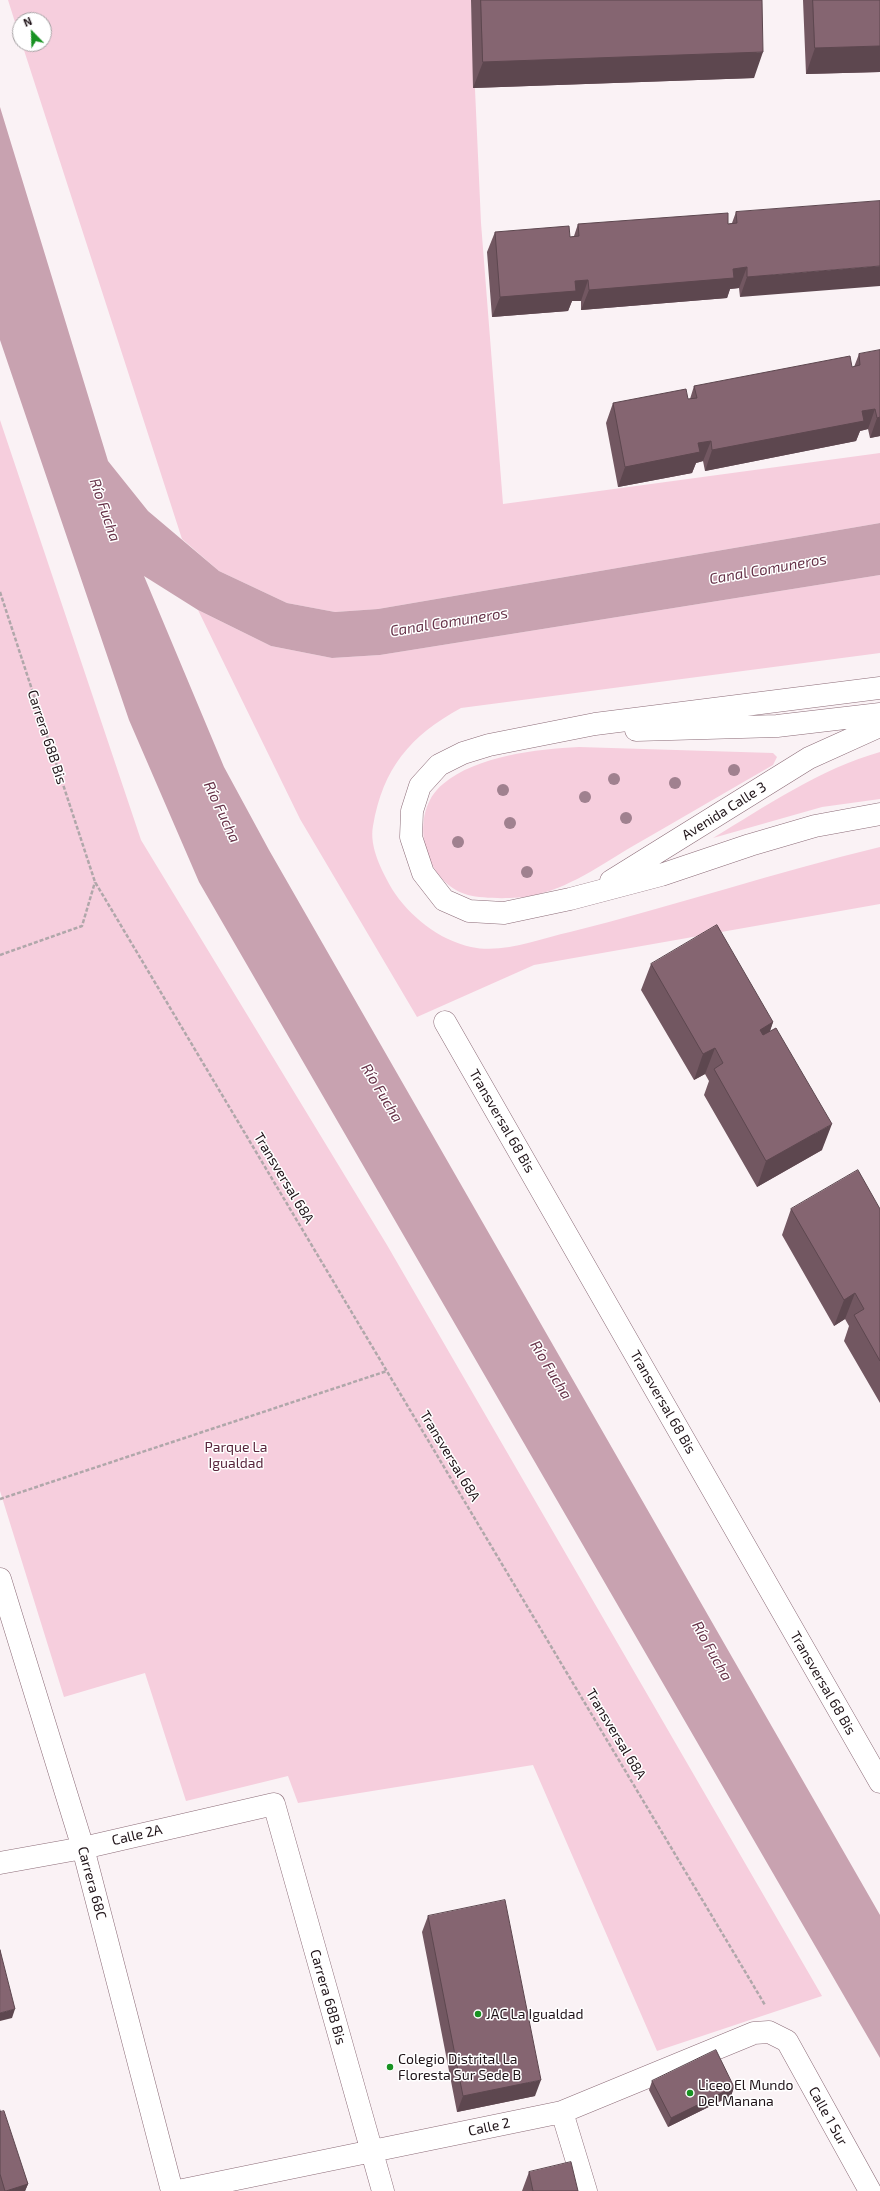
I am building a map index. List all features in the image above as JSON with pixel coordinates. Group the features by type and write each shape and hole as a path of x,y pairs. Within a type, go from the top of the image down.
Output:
{"street":[{"name":"Avenida Calle 3","path":"880,688 651,716 540,734 489,745 464,753 439,765 420,786 412,811 411,837 423,873 444,900 469,911 504,913 570,900 661,875 750,845 815,826 880,814"},
{"name":"Avenida Calle 3","path":"540,734 777,726 880,714"},
{"name":"Avenida Calle 3","path":"570,900 621,876 809,758 880,726"},
{"name":"Transversal 68 Bis","path":"445,1022 880,1782"},
{"name":"Carrera 68C","path":"0,1579 83,1848 172,2191"},
{"name":"Calle 2A","path":"0,1863 83,1848 274,1804"},
{"name":"Carrera 68B Bis","path":"274,1804 383,2191"},
{"name":"Calle 2","path":"178,2191 562,2112 754,2034 769,2032 787,2041"},
{"name":"Calle 1 Sur","path":"787,2041 870,2191"},
{"path":"562,2112 586,2191"}],"path":[{"name":"Carrera 68B Bis","path":"0,592 95,882"},
{"path":"0,955 82,926 95,882"},
{"name":"Transversal 68A","path":"95,882 787,2041"},
{"path":"0,1498 387,1371"}],"green space":[{"path":"8,0 471,0 481,223 503,504 880,453 880,523 378,609 335,612 287,603 219,571 182,539 25,52 52,52 52,12 12,13"},
{"name":"Parque La Igualdad","path":"0,420 141,840 387,1245 822,1996 657,2051 533,1765 298,1803 288,1776 186,1801 145,1673 64,1697 0,1491"},
{"path":"880,575 880,653 461,708 427,730 413,742 402,756 384,787 378,805 372,834 377,859 392,889 407,908 426,926 436,933 459,944 483,949 496,949 533,942 802,867 880,847 880,904 534,965 417,1017 300,819 198,610 271,646 332,658 380,655"},
{"path":"579,747 773,753 777,757 773,765 584,876 544,893 516,898 468,895 453,888 440,876 431,862 425,846 423,828 425,812 432,797 443,784 457,774 489,761 526,752"},
{"path":"880,752 880,799 822,807 713,838 773,801 815,778 858,759"}],"water":[{"path":"0,107 108,461 148,511 219,571 287,603 335,612 378,609 880,523 880,575 380,655 332,658 271,646 198,610 144,576 224,767 269,850 880,1915 880,2058 199,882 129,720 0,340"}],"building":[{"path":"481,0 762,0 763,52 483,62"},
{"path":"813,0 880,0 880,46 815,48"},
{"path":"880,201 880,266 747,277 747,267 733,269 734,278 589,290 588,280 575,281 576,291 500,297 495,232 569,226 570,237 579,236 578,224 728,213 728,224 737,223 736,212"},
{"path":"880,350 880,417 877,418 875,409 862,411 864,421 712,450 711,441 698,443 700,452 625,467 613,403 686,389 688,399 697,398 694,386 850,356 852,367 860,365 859,354"},
{"path":"717,925 773,1022 760,1030 763,1035 776,1028 832,1124 766,1161 714,1069 723,1063 715,1048 703,1054 651,964"},
{"path":"858,1170 880,1209 880,1361 854,1315 864,1309 855,1293 844,1300 791,1209"},
{"name":"JAC La Igualdad","path":"505,1900 541,2080 463,2096 428,1916"},
{"path":"0,1950 15,2009 0,2013"},
{"name":"Liceo El Mundo Del Manana","path":"716,2050 734,2087 671,2118 652,2081"},
{"path":"4,2111 28,2184 6,2191 0,2174 0,2112"},
{"path":"571,2162 578,2191 533,2191 529,2172"}],"place":[{"name":"JAC La Igualdad","path":"478,2014"},
{"name":"Colegio Distrital La Floresta Sur Sede B","path":"390,2067"},
{"name":"Liceo El Mundo Del Manana","path":"690,2093"}],"water label":[{"name":"Río Fucha","path":"105,510"},
{"name":"Canal Comuneros","path":"768,569"},
{"name":"Canal Comuneros","path":"449,622"},
{"name":"Río Fucha","path":"222,812"},
{"name":"Río Fucha","path":"382,1093"},
{"name":"Río Fucha","path":"551,1370"},
{"name":"Río Fucha","path":"712,1651"}]}
